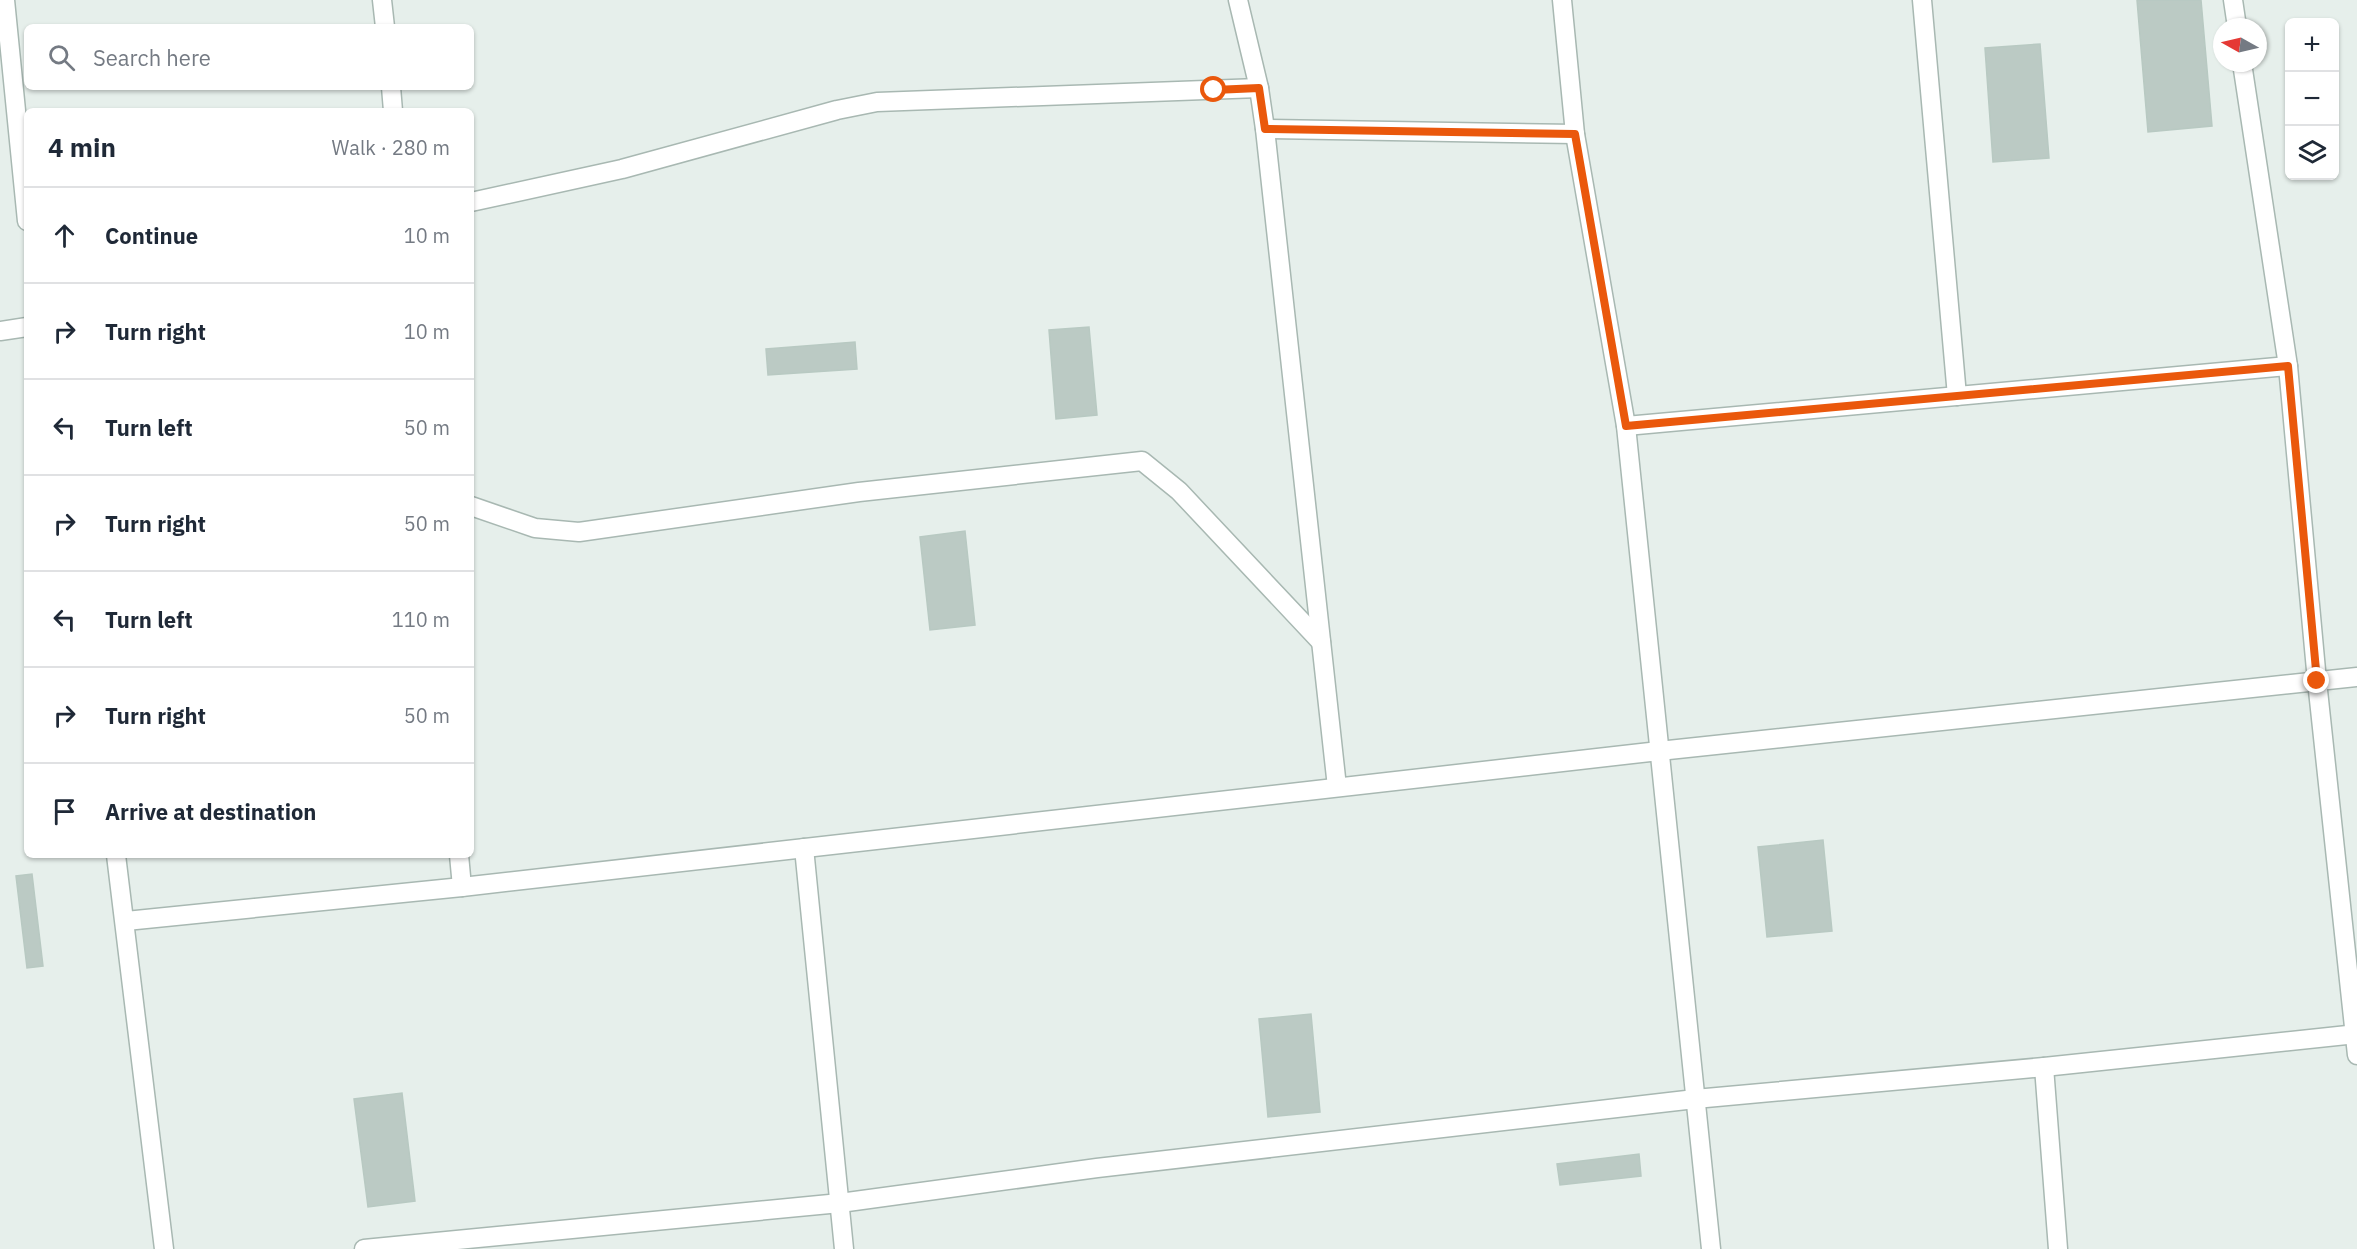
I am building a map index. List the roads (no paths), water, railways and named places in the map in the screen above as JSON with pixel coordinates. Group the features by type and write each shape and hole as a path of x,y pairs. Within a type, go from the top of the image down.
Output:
{"street":[{"path":"382,0 385,24"},
{"path":"1238,0 1259,88 1265,129 1337,788"},
{"path":"1562,0 1575,134 1626,426 1711,1249"},
{"path":"1922,0 1957,396"},
{"path":"2233,0 2236,18"},
{"path":"4,12 24,194"},
{"path":"2243,72 2288,366 2317,681 2357,1055"},
{"path":"474,201 622,169 837,110 877,102 1259,88"},
{"path":"391,90 393,108"},
{"path":"1265,129 1575,134"},
{"path":"0,331 24,327"},
{"path":"1626,426 2288,366"},
{"path":"474,507 535,528 579,532 859,492 1142,461 1179,490 1321,642"},
{"path":"126,921 462,886 1659,751 2357,677"},
{"path":"804,848 844,1249"},
{"path":"116,858 126,921 164,1249"},
{"path":"459,858 462,886"},
{"path":"364,1249 514,1242 840,1203 1097,1168 1695,1099 2044,1067 2356,1034"},
{"path":"2044,1067 2058,1249"}]}
